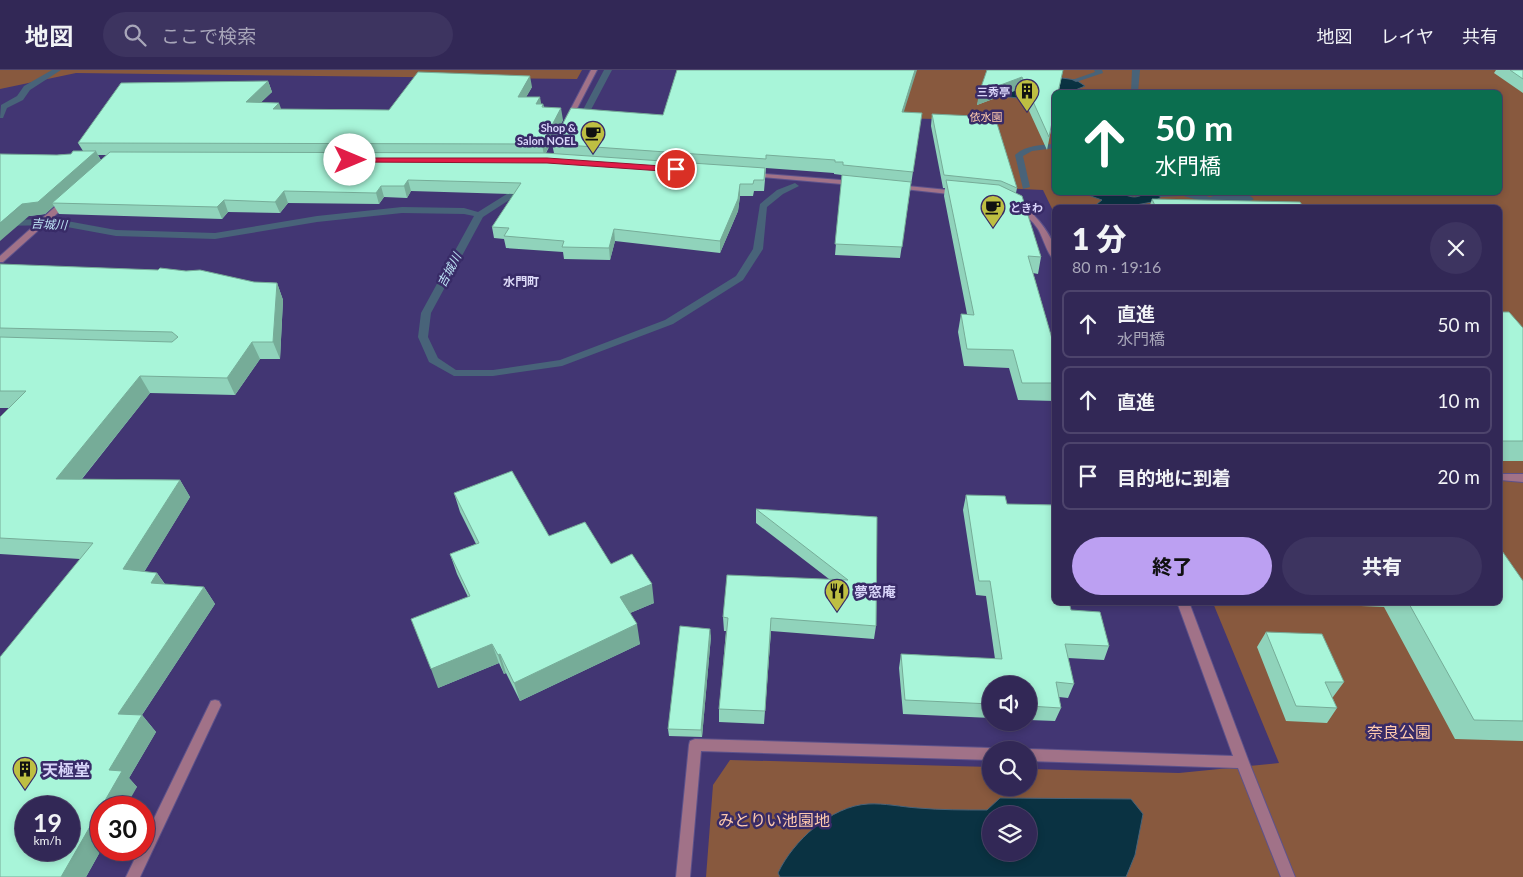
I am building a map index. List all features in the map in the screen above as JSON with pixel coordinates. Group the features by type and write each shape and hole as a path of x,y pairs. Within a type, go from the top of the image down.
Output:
{"street":[{"path":"564,128 594,70"},
{"path":"747,175 863,184"},
{"path":"892,187 970,194"},
{"path":"0,260 70,198"},
{"path":"1007,201 1023,209 1046,232 1052,249"},
{"path":"1502,477 1523,478"},
{"path":"1184,605 1242,762 1288,877"},
{"path":"133,877 215,706"},
{"path":"683,877 695,745 982,754"},
{"path":"1037,755 1242,762"}],"green space":[{"path":"0,70 582,70 577,79 76,73 0,89"},
{"name":"奈良公園","path":"888,70 1523,70 1523,877 706,877 713,785 730,760 982,767 982,796 1037,796 1037,769 1179,773 1279,763 1214,605 1502,605 1502,205 1052,205 1052,209 1043,190 954,186 938,119 832,117"}],"water":[{"path":"1041,75 1076,80 1085,86 1075,90 1052,90 1052,93 1032,100 990,97 982,93 979,87"},
{"path":"1088,195 1126,195 1135,197 1161,195 1160,198 1152,202 1136,205 1097,204 1102,200"},
{"path":"1000,798 1131,799 1143,814 1135,855 1126,877 780,877 778,873 793,849 803,838 827,818 840,811 868,804 935,809 982,810 982,861 1037,861 1037,806 991,806"}],"building":[{"path":"677,70 915,70 902,112 922,113 913,172 843,165 843,162 835,162 835,160 766,155 766,159 552,144 571,108 663,115"},
{"path":"987,70 1063,70 1058,90 1052,90 1052,122 1049,137 1022,77 979,93"},
{"path":"1510,70 1523,70 1523,79"},
{"path":"418,72 530,76 518,97 540,97 536,104 543,104 542,107 561,108 542,144 78,143 121,83 268,81 246,102 279,103 273,109 389,110"},
{"path":"932,114 995,117 1017,188 1001,181 944,175"},
{"path":"73,151 96,151 38,202 22,204 0,223 0,154 57,155 71,154"},
{"path":"110,152 545,153 765,168 764,180 754,180 753,184 740,184 738,199 720,241 614,229 609,248 562,247 564,241 504,236 509,228 492,227 521,183 408,180 404,186 381,186 376,193 284,191 275,202 224,200 217,207 52,203"},
{"path":"842,175 911,182 902,247 835,244"},
{"path":"946,180 999,185 1022,196 1041,257 1028,256 1052,339 1052,383 1022,383 1013,350 967,349 961,314 974,315"},
{"path":"1152,199 1300,202 1302,205 1155,205"},
{"path":"0,264 200,270 254,282 277,283 273,342 252,342 227,378 140,376 56,479 180,480 123,569 157,573 151,583 204,587 118,714 142,715 109,770 122,771 108,796 90,796 90,827 80,844 80,796 15,796 15,861 70,861 61,877 0,877 0,657 93,543 0,538 0,417 26,391 0,391 0,337 172,342 178,337 172,332 0,328"},
{"path":"1502,312 1509,312 1523,328 1523,441 1502,441"},
{"path":"512,471 549,536 585,522 611,564 632,554 652,584 620,597 637,624 514,683 500,654 498,655 492,644 431,669 411,619 470,596 450,554 479,543 454,493"},
{"path":"966,495 1005,496 1007,504 1052,505 1052,605 1070,605 1071,610 1100,612 1109,646 1065,644 1074,684 1056,682 1061,708 1037,706 1037,676 982,676 982,704 905,700 901,654 1002,659 990,581 979,581"},
{"path":"756,509 877,517 876,626 771,618 765,711 719,709 728,618 723,617 727,575 848,580"},
{"path":"1502,551 1523,581 1523,721 1474,720 1410,605 1502,605"},
{"path":"680,626 710,629 701,730 668,729"},
{"path":"1266,632 1322,634 1344,682 1325,682 1337,708 1296,706"}],"waterway":[{"path":"0,116 4,107 20,98 27,88 57,70"},
{"path":"580,123 608,70"},
{"path":"1076,80 1099,73 1098,70"},
{"name":"吉城川","path":"1135,90 1136,70"},
{"name":"吉城川","path":"1026,187 1019,155 1030,149 1052,146"},
{"path":"479,215 526,185"},
{"name":"吉城川","path":"479,215 426,313 423,337 433,360 454,373 493,373 562,363 669,322 740,278 758,249 763,206 780,192 795,186"},
{"path":"1191,195 1210,200"},
{"path":"1210,200 1220,197 1250,199"},
{"path":"1210,200 1211,205"},
{"name":"吉城川","path":"0,223 56,222 116,233 215,236 317,219 402,210 464,211 479,215"}],"place":[{"name":"三秀亭","path":"1027,112"},
{"name":"Shop & Salon NOEL","path":"593,154"},
{"name":"ときわ","path":"993,228"},
{"name":"夢窓庵","path":"837,612"},
{"name":"天極堂","path":"25,790"}],"district":[{"name":"水門町","path":"521,281"}],"route":[{"path":"350,160 547,160 676,169"}],"park label":[{"name":"依水園","path":"986,116"},
{"name":"みとりい池園地","path":"774,819"}]}
